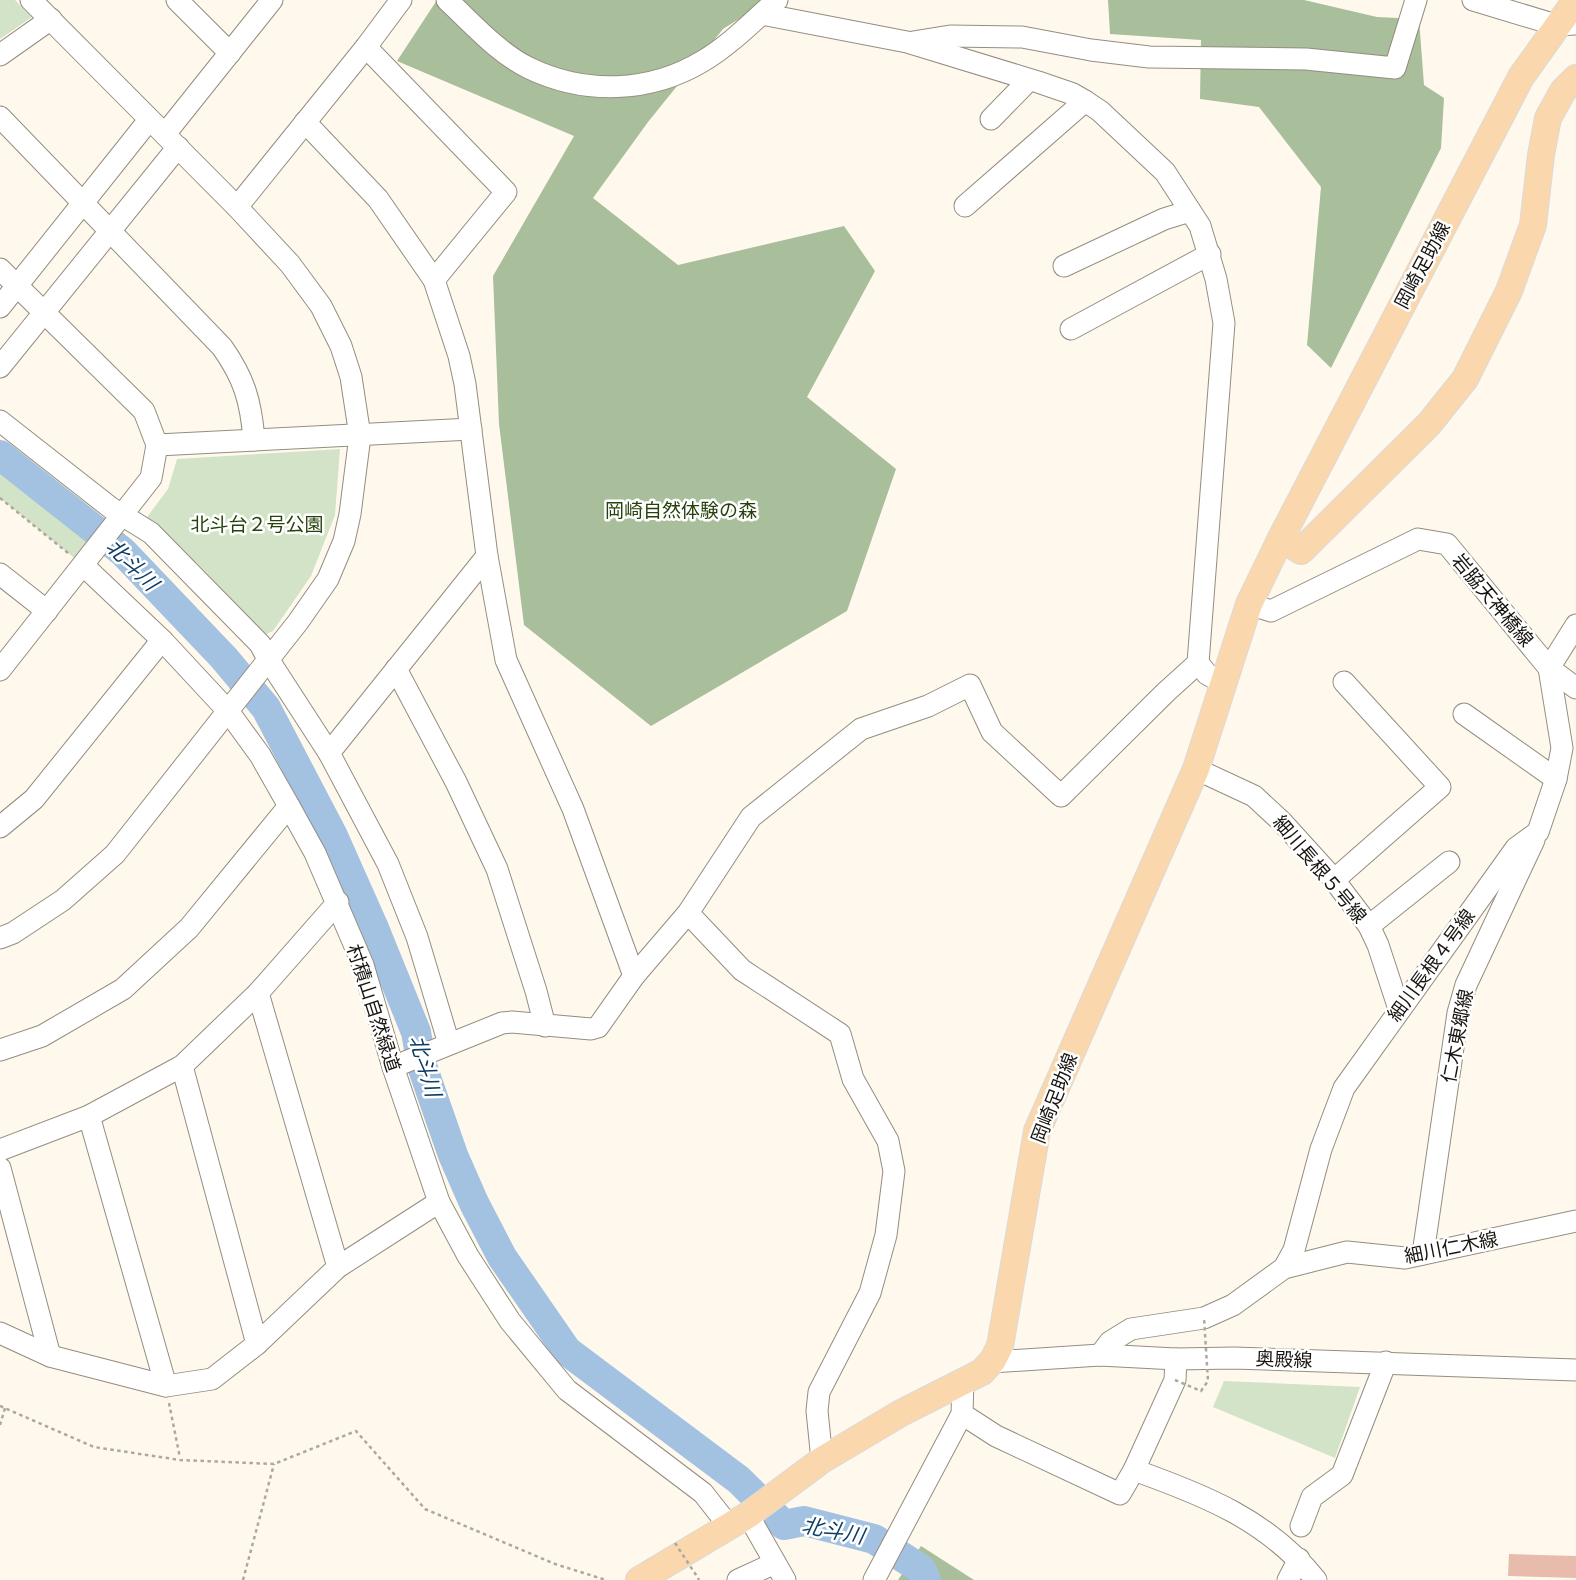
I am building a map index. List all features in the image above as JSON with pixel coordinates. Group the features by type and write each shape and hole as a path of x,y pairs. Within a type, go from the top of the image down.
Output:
{"main road":[{"name":"岡崎足助線","path":"992,1362 1000,1346 1037,1131 1196,769 1249,604 1521,77 1566,24 1576,0"},
{"path":"1281,538 1301,551 1429,424 1465,379 1509,291 1533,225 1548,118 1563,91 1576,78"},
{"path":"639,1580 750,1512 822,1460 901,1413 982,1372 992,1362"}],"street":[{"path":"0,938 13,933 64,900 115,854 311,605 338,557 351,514 360,436 351,377 331,324 290,264 31,0"},
{"path":"177,0 230,52"},
{"path":"0,367 111,231 164,134 272,0"},
{"path":"237,207 401,0"},
{"path":"398,1066 502,1023 591,1030 598,1027 634,976 688,914 751,817 861,729 928,706 970,685 992,732 1062,796 1198,663 1224,323 1210,254 1200,226 1165,172 1100,111 1073,94 907,43 769,7 704,61 678,74 652,83 623,87 590,87 563,81 527,67 497,46 447,0"},
{"path":"907,43 950,36 1022,37 1091,50 1149,57 1306,59 1395,68 1416,0"},
{"path":"1473,0 1566,24"},
{"path":"0,55 51,19"},
{"path":"366,47 506,192 434,280"},
{"path":"991,119 1029,80"},
{"path":"965,206 1085,101"},
{"path":"0,117 222,347 248,394 254,440"},
{"path":"304,122 378,199 434,280 459,356 487,556 506,660 573,809 634,976"},
{"path":"0,307 84,202 164,134"},
{"path":"1064,266 1164,219 1190,211"},
{"path":"1071,329 1210,254"},
{"path":"0,269 144,411 158,445 151,478 0,670"},
{"path":"0,421 111,509 119,519 151,533 260,644 265,664 329,753 388,864 417,937 443,1047"},
{"path":"158,445 471,429"},
{"name":"岩脇天神橋線","path":"1249,604 1271,611 1418,539 1447,544 1549,668 1576,688"},
{"path":"329,753 487,556"},
{"name":"村積山自然緑道","path":"86,561 232,706 289,806 338,902 363,965 398,1066 439,1202 468,1256 510,1321 567,1390 703,1493 750,1512 780,1572"},
{"path":"0,574 47,611"},
{"path":"1538,832 1556,779 1562,748 1549,668 1576,625"},
{"path":"0,828 34,799 162,639"},
{"path":"1198,663 1207,674 1223,683"},
{"path":"396,668 456,782 497,869 545,1026"},
{"path":"1334,880 1440,788 1344,682"},
{"path":"1464,714 1556,779"},
{"name":"細川長根５号線","path":"1196,769 1254,796 1282,822 1334,880 1369,926 1399,1009"},
{"path":"0,1050 42,1037 123,989 189,929 289,806"},
{"name":"細川長根４号線","path":"1284,1268 1294,1250 1321,1149 1344,1088 1516,848 1538,832"},
{"name":"仁木東郷線","path":"1423,1254 1458,1013 1466,985 1538,832"},
{"path":"1369,926 1449,862"},
{"path":"0,1150 89,1116 182,1066 258,993 338,902"},
{"path":"688,914 742,970 840,1034 853,1079 888,1141 894,1171 886,1235 870,1293 819,1392 817,1411 822,1460"},
{"path":"258,993 338,1267"},
{"path":"182,1066 257,1344"},
{"path":"89,1116 166,1386"},
{"path":"0,1168 50,1356"},
{"path":"0,1333 50,1356 166,1386 212,1379 257,1344 338,1267 439,1202"},
{"name":"細川仁木線","path":"1100,1354 1110,1342 1131,1329 1204,1318 1233,1305 1284,1268 1347,1252 1405,1258 1574,1224"},
{"name":"奥殿線","path":"992,1362 1100,1354 1175,1370 1234,1357 1576,1370"},
{"path":"1301,1526 1312,1497 1342,1475 1386,1362"},
{"path":"962,1414 996,1436 1120,1494 1134,1470 1175,1370"},
{"path":"874,1580 962,1414 963,1380"},
{"path":"1134,1470 1199,1493 1257,1525 1299,1559 1315,1580"},
{"path":"1288,1580 1299,1559"},
{"path":"738,1580 780,1572"}],"path":[{"path":"0,498 86,561"},
{"path":"1175,1370 1201,1391 1208,1381 1204,1318"},
{"path":"166,1386 180,1460"},
{"path":"0,1406 94,1447 180,1460 274,1464 356,1432 425,1509 555,1564 606,1580"},
{"path":"0,1425 5,1408"},
{"path":"243,1580 274,1464"},
{"path":"675,1543 698,1579"}],"green space":[{"path":"0,0 15,0 32,17 0,39"},
{"name":"岡崎自然体験の森","path":"437,0 769,0 723,29 648,122 593,198 678,265 844,226 875,271 807,397 896,469 847,611 651,726 524,625 499,424 493,276 574,136 397,61"},
{"path":"1108,0 1304,0 1377,17 1419,19 1424,85 1444,98 1441,148 1331,368 1307,345 1321,187 1259,107 1200,99 1201,40 1110,34"},
{"name":"北斗台２号公園","path":"340,449 335,515 311,576 273,631 264,635 204,570 147,517 168,489 177,459"},
{"path":"0,461 101,542 83,565 0,498"},
{"path":"1224,1381 1360,1387 1335,1458 1213,1407"},
{"path":"921,1546 974,1580 898,1580"}],"building":[{"path":"1509,1554 1576,1556 1576,1578 1508,1576"}],"waterway":[{"name":"北斗川","path":"0,455 123,552 224,658 266,708 333,836 373,926 416,1032 422,1066 453,1155 474,1203 502,1257 567,1351 739,1480 784,1525 804,1521 874,1539 921,1569 926,1580"}]}
